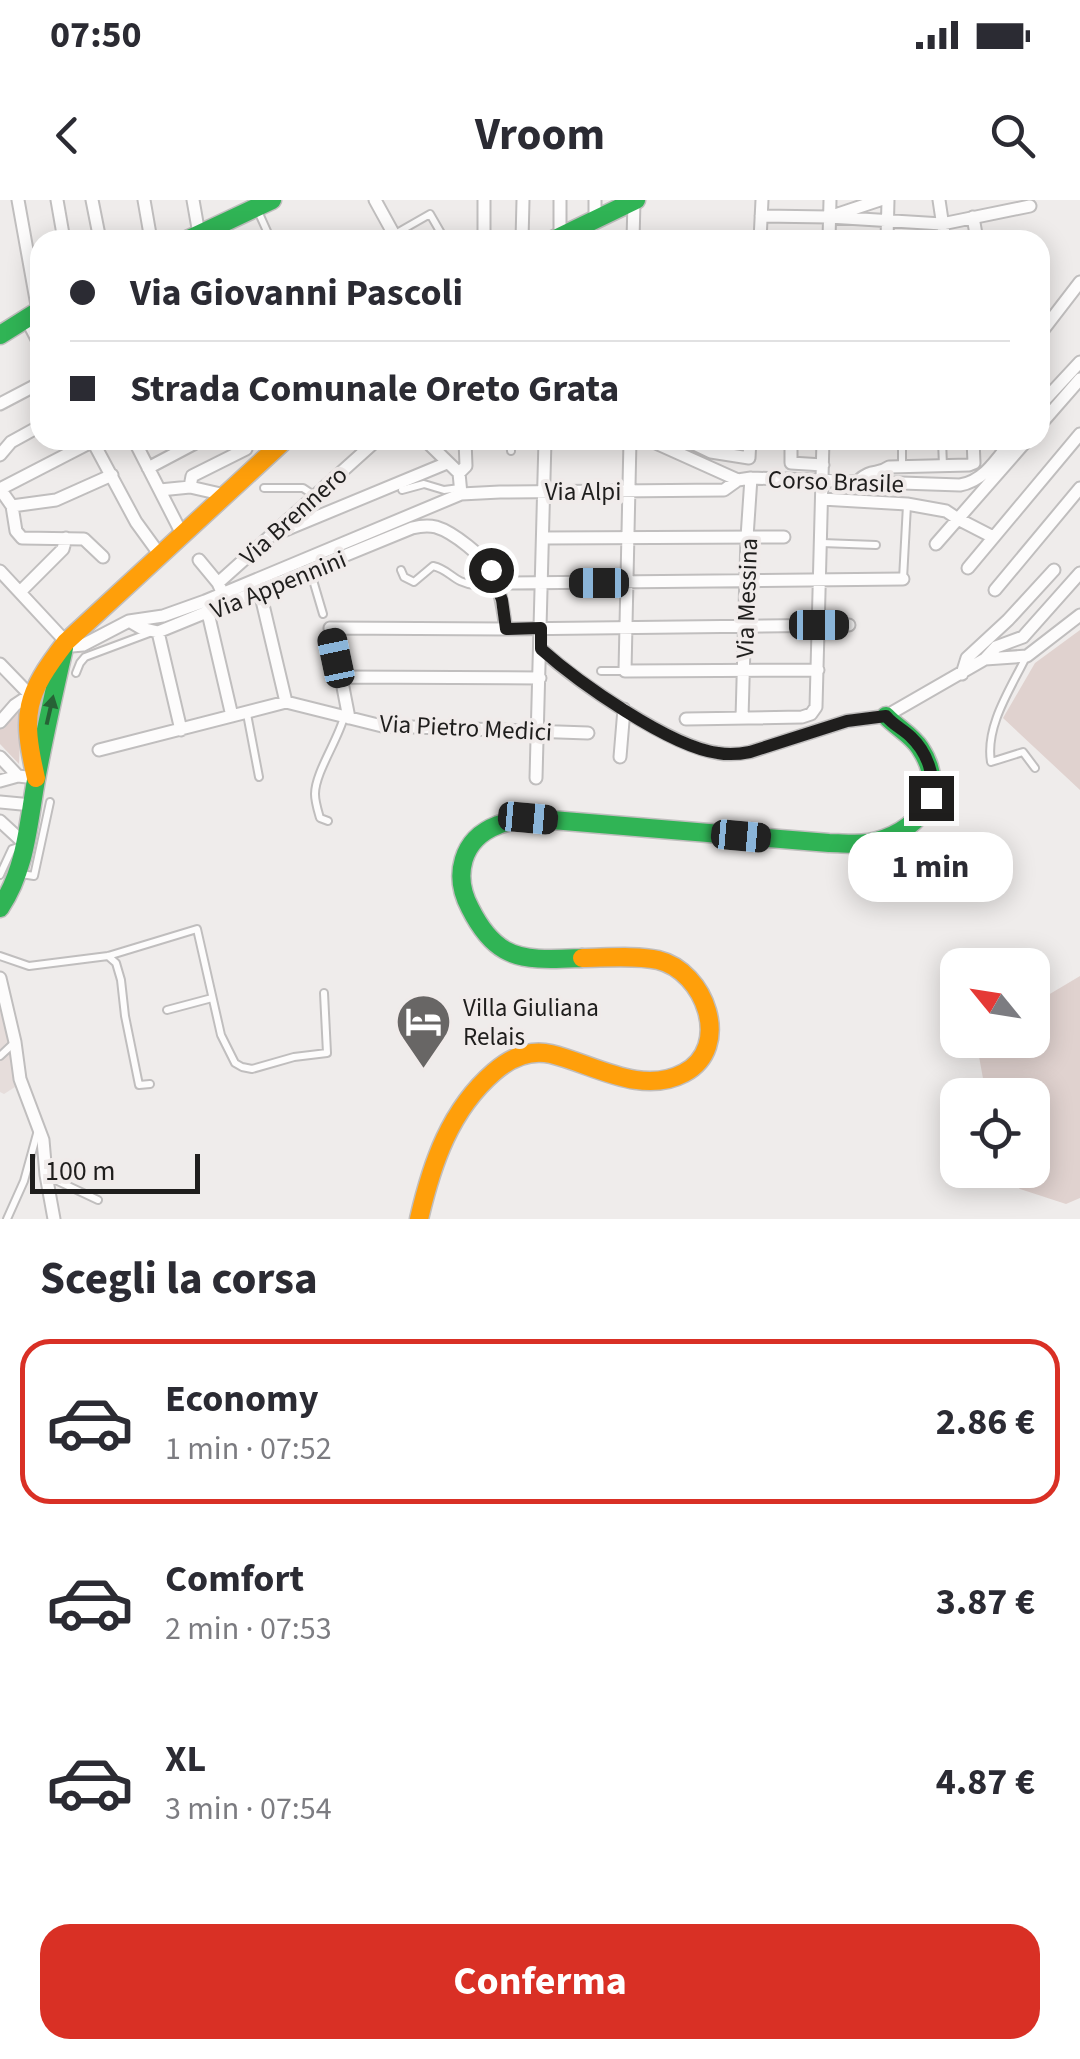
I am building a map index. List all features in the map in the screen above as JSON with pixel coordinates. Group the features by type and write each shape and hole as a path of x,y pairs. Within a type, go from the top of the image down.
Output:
{"street":[{"path":"18,200 30,285"},
{"path":"57,200 62,230"},
{"path":"92,200 98,230"},
{"path":"144,200 149,230"},
{"path":"193,200 193,230"},
{"path":"375,200 391,230"},
{"path":"484,200 484,230"},
{"path":"522,230 523,200"},
{"path":"557,230 560,200"},
{"path":"595,200 595,220"},
{"path":"573,230 635,200 634,230"},
{"path":"760,230 762,200"},
{"path":"829,230 830,200"},
{"path":"829,217 880,200"},
{"path":"887,230 888,200"},
{"path":"939,200 943,230"},
{"path":"207,230 256,205"},
{"path":"761,216 942,224 1030,206"},
{"path":"973,216 975,230"},
{"path":"1050,321 1080,282"},
{"path":"0,335 30,316"},
{"path":"1050,394 1080,362"},
{"path":"1050,414 1080,379"},
{"path":"0,404 30,388"},
{"path":"0,454 30,432"},
{"path":"968,568 1080,434"},
{"path":"76,450 0,489 12,506 16,531 22,538 84,539 102,557"},
{"path":"98,450 136,522 160,555"},
{"path":"139,450 184,536"},
{"path":"148,468 181,450"},
{"path":"190,487 192,476 234,450"},
{"path":"247,450 256,467"},
{"path":"0,908 18,881 40,804 27,777 26,726 30,695 42,672 66,642 274,450"},
{"name":"Via Brennero","path":"220,588 269,537 366,450"},
{"path":"434,450 459,473 461,491"},
{"path":"459,473 466,466 465,450"},
{"path":"536,778 545,450"},
{"path":"630,450 625,671 818,670"},
{"name":"Corso Brasile","path":"674,450 745,479 960,485 983,475"},
{"path":"707,450 748,458 749,450"},
{"path":"790,450 791,463 823,465"},
{"path":"686,719 802,717 816,708 823,450"},
{"path":"858,481 868,472 889,467 969,466 974,463 973,450"},
{"path":"983,475 994,450"},
{"path":"983,475 1004,450"},
{"path":"936,544 1018,450"},
{"path":"269,537 447,464"},
{"path":"12,506 56,500 112,475"},
{"name":"Via Alpi","path":"427,510 461,491 724,490 745,479"},
{"name":"Via Messina","path":"742,718 745,479"},
{"path":"160,490 190,487 226,495"},
{"path":"996,590 1080,488"},
{"path":"822,499 946,510 993,538"},
{"name":"Via Appennini","path":"66,642 83,646 129,621 164,616 220,588 427,510"},
{"name":"Via Appennini","path":"155,631 208,613 412,528 438,528 487,565"},
{"path":"544,538 784,537"},
{"path":"20,592 63,549 66,538"},
{"path":"200,560 220,588"},
{"path":"487,565 502,600 506,629"},
{"path":"962,674 968,658 1054,570"},
{"path":"0,571 66,642"},
{"path":"541,649 562,668 624,709 694,747 718,754 750,752 847,721 886,716 962,674 985,659 996,646 1023,636 1080,573"},
{"path":"510,583 904,579"},
{"path":"99,750 286,702 260,592"},
{"path":"208,613 232,716"},
{"path":"985,659 1027,656 1080,614"},
{"path":"129,621 155,631 180,730"},
{"path":"336,658 330,628 849,625"},
{"path":"27,777 66,642"},
{"path":"0,664 30,695"},
{"path":"346,717 341,677 540,678"},
{"path":"0,722 30,695"},
{"name":"Via Pietro Medici","path":"286,702 382,726 588,733"},
{"path":"620,757 624,709"},
{"path":"419,1219 426,1183 455,1118 479,1084 505,1063 530,1052 547,1052 624,1077 661,1080 694,1067 703,1055 710,1032 707,1008 696,985 668,964 658,960 548,958 510,953 493,940 462,895 462,858 476,839 500,824 528,818 829,843 866,843 894,836 919,817 934,787 929,764 920,748 886,716"},
{"path":"0,757 27,777"},
{"path":"0,781 27,777"},
{"path":"0,802 40,804"},
{"path":"0,821 26,845"},
{"path":"0,978 16,1042 20,1080 43,1140 54,1219"}],"lane":[{"path":"256,205 267,230"},
{"path":"406,230 430,214 439,230"},
{"path":"902,450 902,467"},
{"path":"942,450 943,466"},
{"path":"402,490 424,484 461,491"},
{"path":"264,488 303,488 315,496"},
{"path":"904,579 908,504"},
{"path":"821,543 876,545"},
{"path":"401,570 404,577 414,582 433,566 438,567 462,584 475,585 487,565"},
{"path":"310,570 322,614"},
{"path":"76,673 84,658 155,631"},
{"path":"1027,656 994,727 989,753 990,762 1022,752 1034,768"},
{"path":"601,671 625,671"},
{"path":"247,712 259,777"},
{"path":"328,822 320,818 315,794 346,717"},
{"path":"20,873 34,876 40,804"},
{"path":"0,875 12,849 26,845"},
{"path":"0,956 29,966 108,956 197,929 220,1035 242,1068 327,1053 324,993"},
{"path":"108,956 116,963 121,980 124,1016 139,1084 150,1084"},
{"path":"167,1010 212,998"},
{"path":"0,1056 16,1042"},
{"path":"7,1219 24,1181 38,1129"},
{"path":"46,1175 98,1200"}],"shaded area":[{"path":"1080,630 1080,790 1003,718 1035,663"},
{"path":"18,711 19,764 0,744 0,729"},
{"path":"1080,976 1080,1198 1066,1204 1019,1188 1050,1188 1050,1078 983,1078 979,1058 1050,1058 1050,994"},
{"path":"0,1008 15,1087 4,1094 0,1092"}],"traffic: fast":[{"path":"208,230 272,200"},
{"path":"574,230 636,200"},
{"path":"0,335 30,316"},
{"path":"0,908 25,846 64,648"},
{"path":"582,958 523,956 505,950 480,926 465,896 462,871 468,849 485,831 528,818 829,843 863,844 885,838 901,831 924,810 932,781 920,748 886,716"}],"traffic: slow":[{"path":"36,778 28,720 35,691 52,660 66,642 274,450"},
{"path":"419,1219 437,1158 454,1120 479,1087 507,1063 520,1056 543,1053 617,1076 651,1081 684,1073 699,1061 710,1029 700,994 689,979 658,960 582,958"}],"place":[{"name":"Villa Giuliana Relais","path":"424,1070"}],"route":[{"path":"491,570 502,600 506,629 541,628 541,649 562,668 658,729 694,747 736,754 847,721 886,716 912,738 929,764 934,787 931,798"}]}
